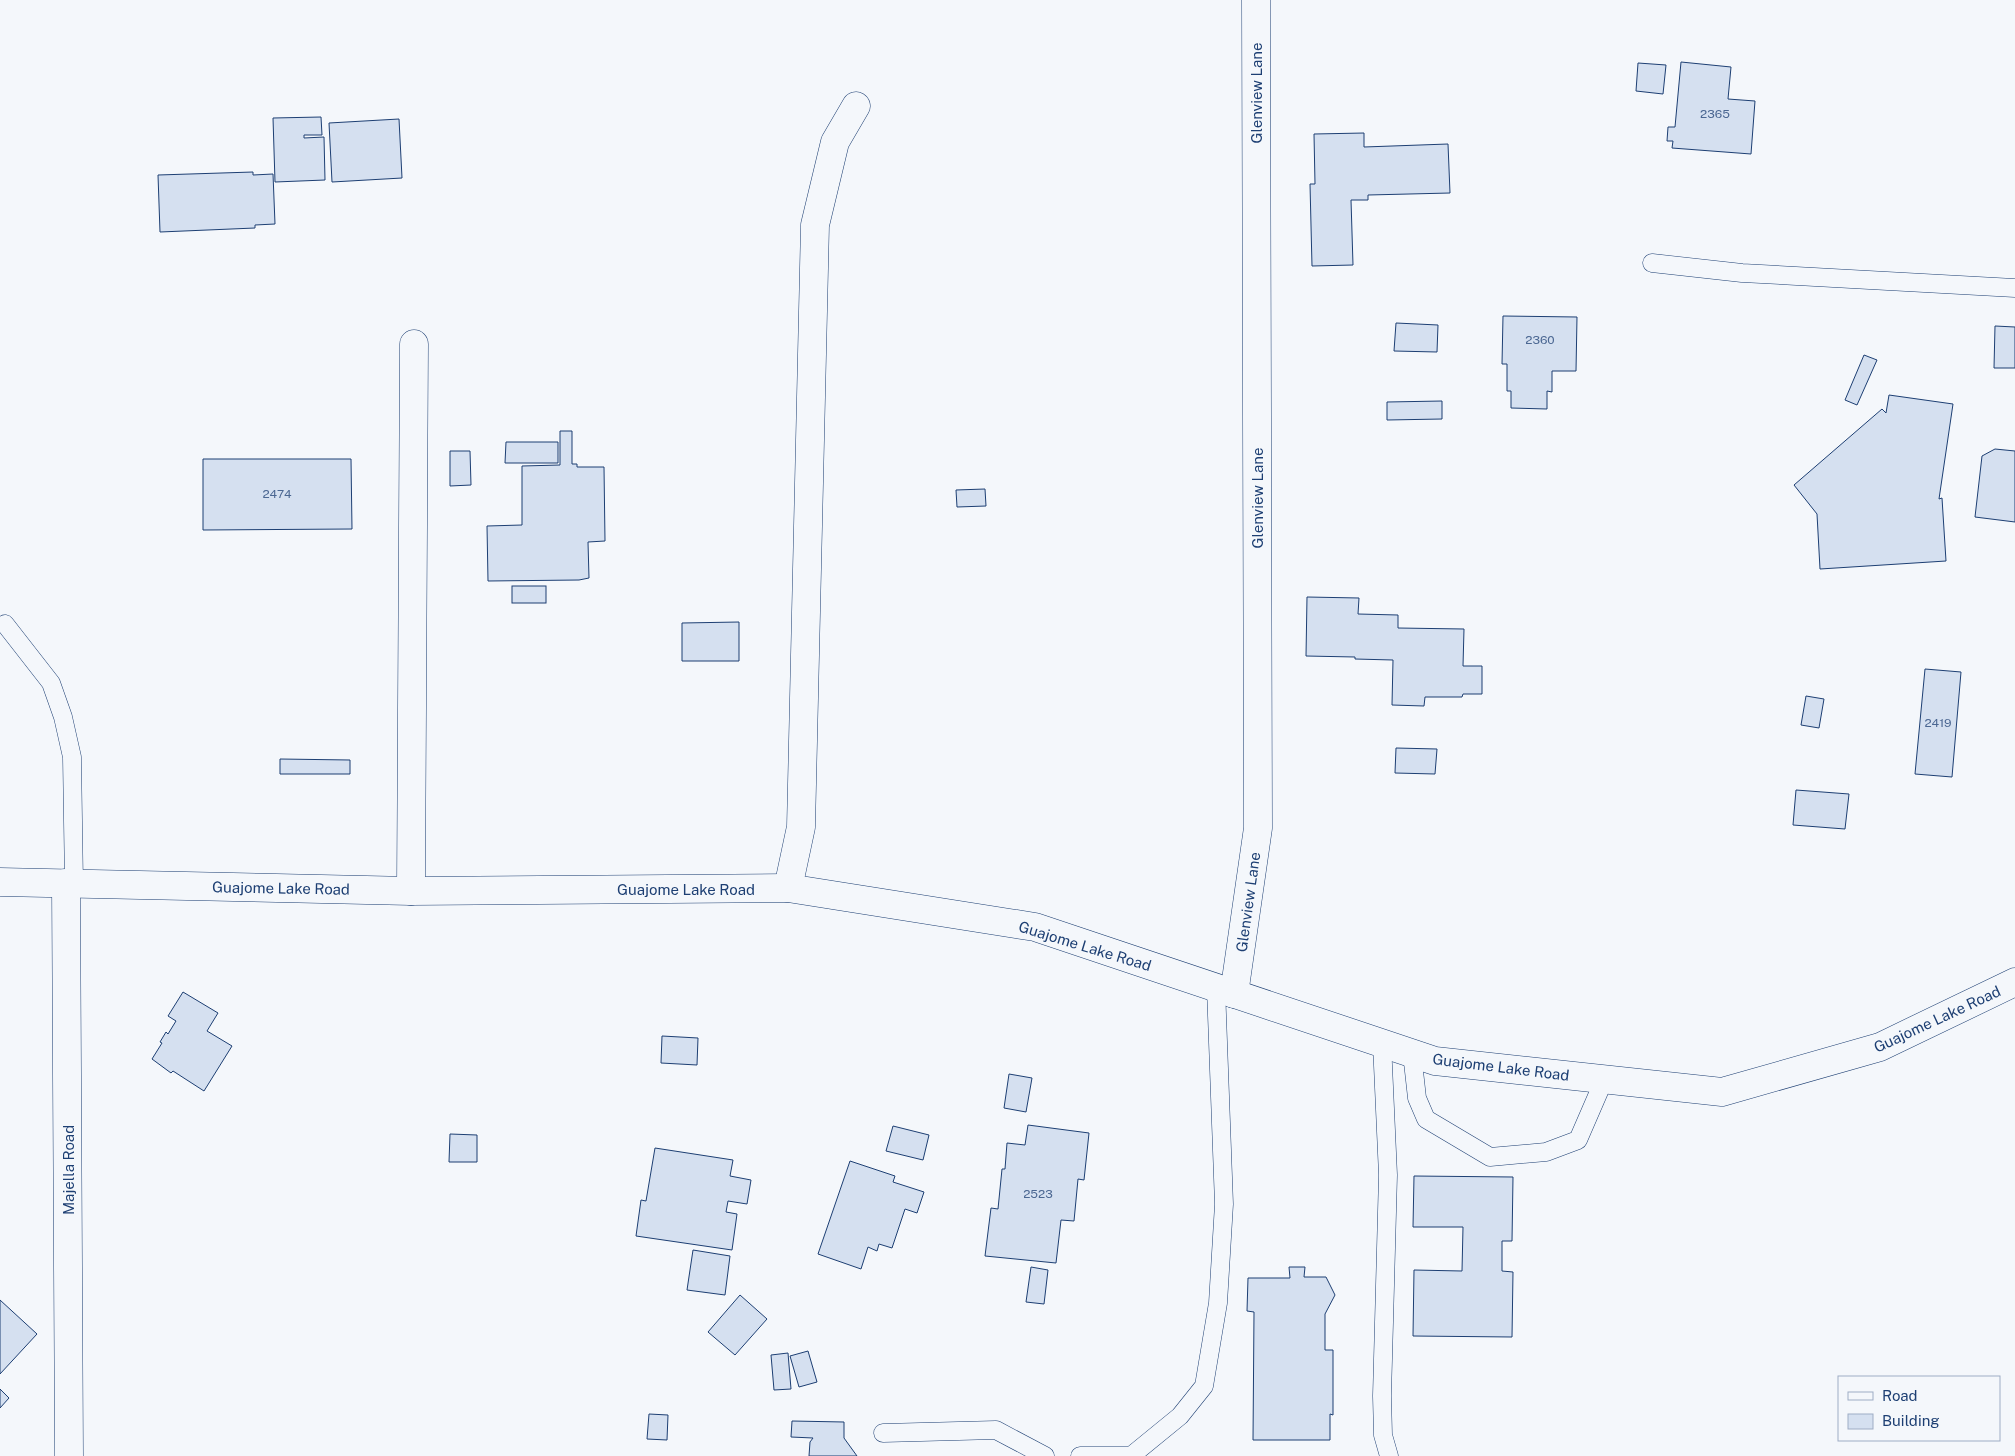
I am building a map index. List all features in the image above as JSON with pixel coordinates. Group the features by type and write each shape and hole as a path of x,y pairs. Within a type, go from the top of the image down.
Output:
{"street":[{"name":"Glenview Lane","path":"1225,991 1258,828 1256,0"},
{"path":"788,888 801,827 815,225 835,142 856,106"},
{"path":"411,891 414,344"},
{"name":"Guajome Lake Road","path":"0,882 411,891 788,888 1034,927 1435,1061 1722,1092 1880,1047 2015,982"},
{"name":"Majella Road","path":"69,1456 70,883"}],"lane":[{"path":"1652,263 1742,273 2015,288"},
{"path":"5,624 51,683 63,717 72,757 70,883"},
{"path":"1080,1456 1131,1456 1180,1416 1204,1386 1218,1303 1224,1204 1225,991"},
{"path":"1382,1043 1388,1175 1382,1396 1383,1435 1389,1456"},
{"path":"1412,1053 1417,1098 1426,1119 1490,1157 1546,1152 1578,1140 1604,1080"},
{"path":"883,1433 996,1430 1045,1456"}],"building":[{"path":"1681,62 1731,67 1728,99 1755,101 1751,154 1672,148 1673,141 1667,141 1668,127 1675,127"},
{"path":"1638,63 1666,65 1663,94 1636,91"},
{"path":"321,117 322,135 304,135 304,138 324,137 325,180 275,182 273,118"},
{"path":"399,119 402,178 332,182 329,123"},
{"path":"1364,133 1364,147 1448,144 1450,193 1368,195 1368,200 1351,200 1353,265 1312,266 1310,184 1315,184 1314,134"},
{"path":"253,172 253,175 273,174 275,224 255,225 255,228 160,232 158,175"},
{"path":"1503,316 1577,317 1576,371 1552,371 1552,392 1547,391 1547,409 1511,408 1511,391 1507,391 1507,364 1502,364"},
{"path":"1396,323 1438,325 1437,352 1394,351"},
{"path":"1995,326 2015,327 2015,368 1994,368"},
{"path":"1864,355 1877,360 1857,405 1845,400"},
{"path":"1889,395 1953,404 1939,499 1942,498 1946,561 1820,569 1817,514 1794,485 1882,409 1886,413"},
{"path":"1442,401 1442,419 1387,420 1387,402"},
{"path":"560,431 572,431 572,464 577,464 577,467 604,467 605,541 588,542 589,578 579,580 488,581 487,526 522,525 522,466 560,465"},
{"path":"506,442 558,442 558,463 505,463"},
{"path":"1995,449 2015,451 2015,522 1975,517 1982,456"},
{"path":"450,451 470,451 471,485 450,486"},
{"path":"203,459 351,459 352,529 203,530"},
{"path":"985,489 986,506 957,507 956,490"},
{"path":"512,586 546,586 546,603 512,603"},
{"path":"1307,597 1359,598 1358,614 1398,615 1398,628 1464,629 1463,666 1482,666 1482,694 1463,694 1462,697 1425,697 1424,706 1392,705 1393,660 1306,656"},
{"path":"739,622 739,661 682,661 682,623"},
{"path":"1925,669 1961,672 1952,777 1915,774"},
{"path":"1806,696 1824,699 1819,728 1801,725"},
{"path":"1396,748 1437,749 1435,774 1395,773"},
{"path":"280,759 350,760 350,774 280,774"},
{"path":"1796,790 1849,794 1845,829 1793,825"},
{"path":"183,992 218,1013 207,1031 232,1046 204,1091 173,1071 171,1073 152,1059 162,1043 160,1042 166,1032 168,1034 176,1021 168,1016"},
{"path":"662,1036 698,1038 697,1065 661,1063"},
{"path":"1009,1074 1032,1078 1026,1112 1004,1108"},
{"path":"1028,1125 1089,1133 1084,1180 1078,1179 1074,1221 1061,1220 1056,1263 985,1256 991,1208 998,1209 1002,1169 1005,1169 1007,1143 1025,1145"},
{"path":"893,1126 929,1135 923,1160 886,1151"},
{"path":"450,1134 477,1135 477,1162 449,1162"},
{"path":"655,1148 733,1160 730,1176 751,1180 747,1204 728,1201 726,1212 737,1214 732,1250 636,1236 641,1200 646,1201"},
{"path":"850,1161 895,1176 893,1182 924,1192 917,1213 905,1209 892,1248 879,1244 877,1251 868,1247 861,1269 818,1254"},
{"path":"1414,1176 1513,1177 1512,1241 1502,1241 1502,1271 1513,1272 1512,1337 1413,1336 1414,1270 1462,1271 1463,1227 1413,1227"},
{"path":"693,1250 730,1256 725,1295 687,1290"},
{"path":"1031,1267 1048,1270 1044,1304 1026,1302"},
{"path":"1289,1267 1305,1267 1304,1277 1326,1277 1335,1295 1325,1314 1325,1350 1333,1350 1333,1415 1330,1414 1330,1440 1253,1440 1254,1312 1247,1311 1248,1278 1290,1278"},
{"path":"740,1295 767,1319 735,1355 708,1332"},
{"path":"0,1300 37,1334 0,1374"},
{"path":"808,1351 817,1382 799,1387 790,1356"},
{"path":"788,1353 791,1389 774,1390 771,1355"},
{"path":"0,1389 9,1398 0,1408"},
{"path":"649,1414 668,1415 667,1440 647,1439"},
{"path":"792,1421 844,1422 844,1438 857,1456 809,1456 810,1442 813,1438 791,1437"}]}
